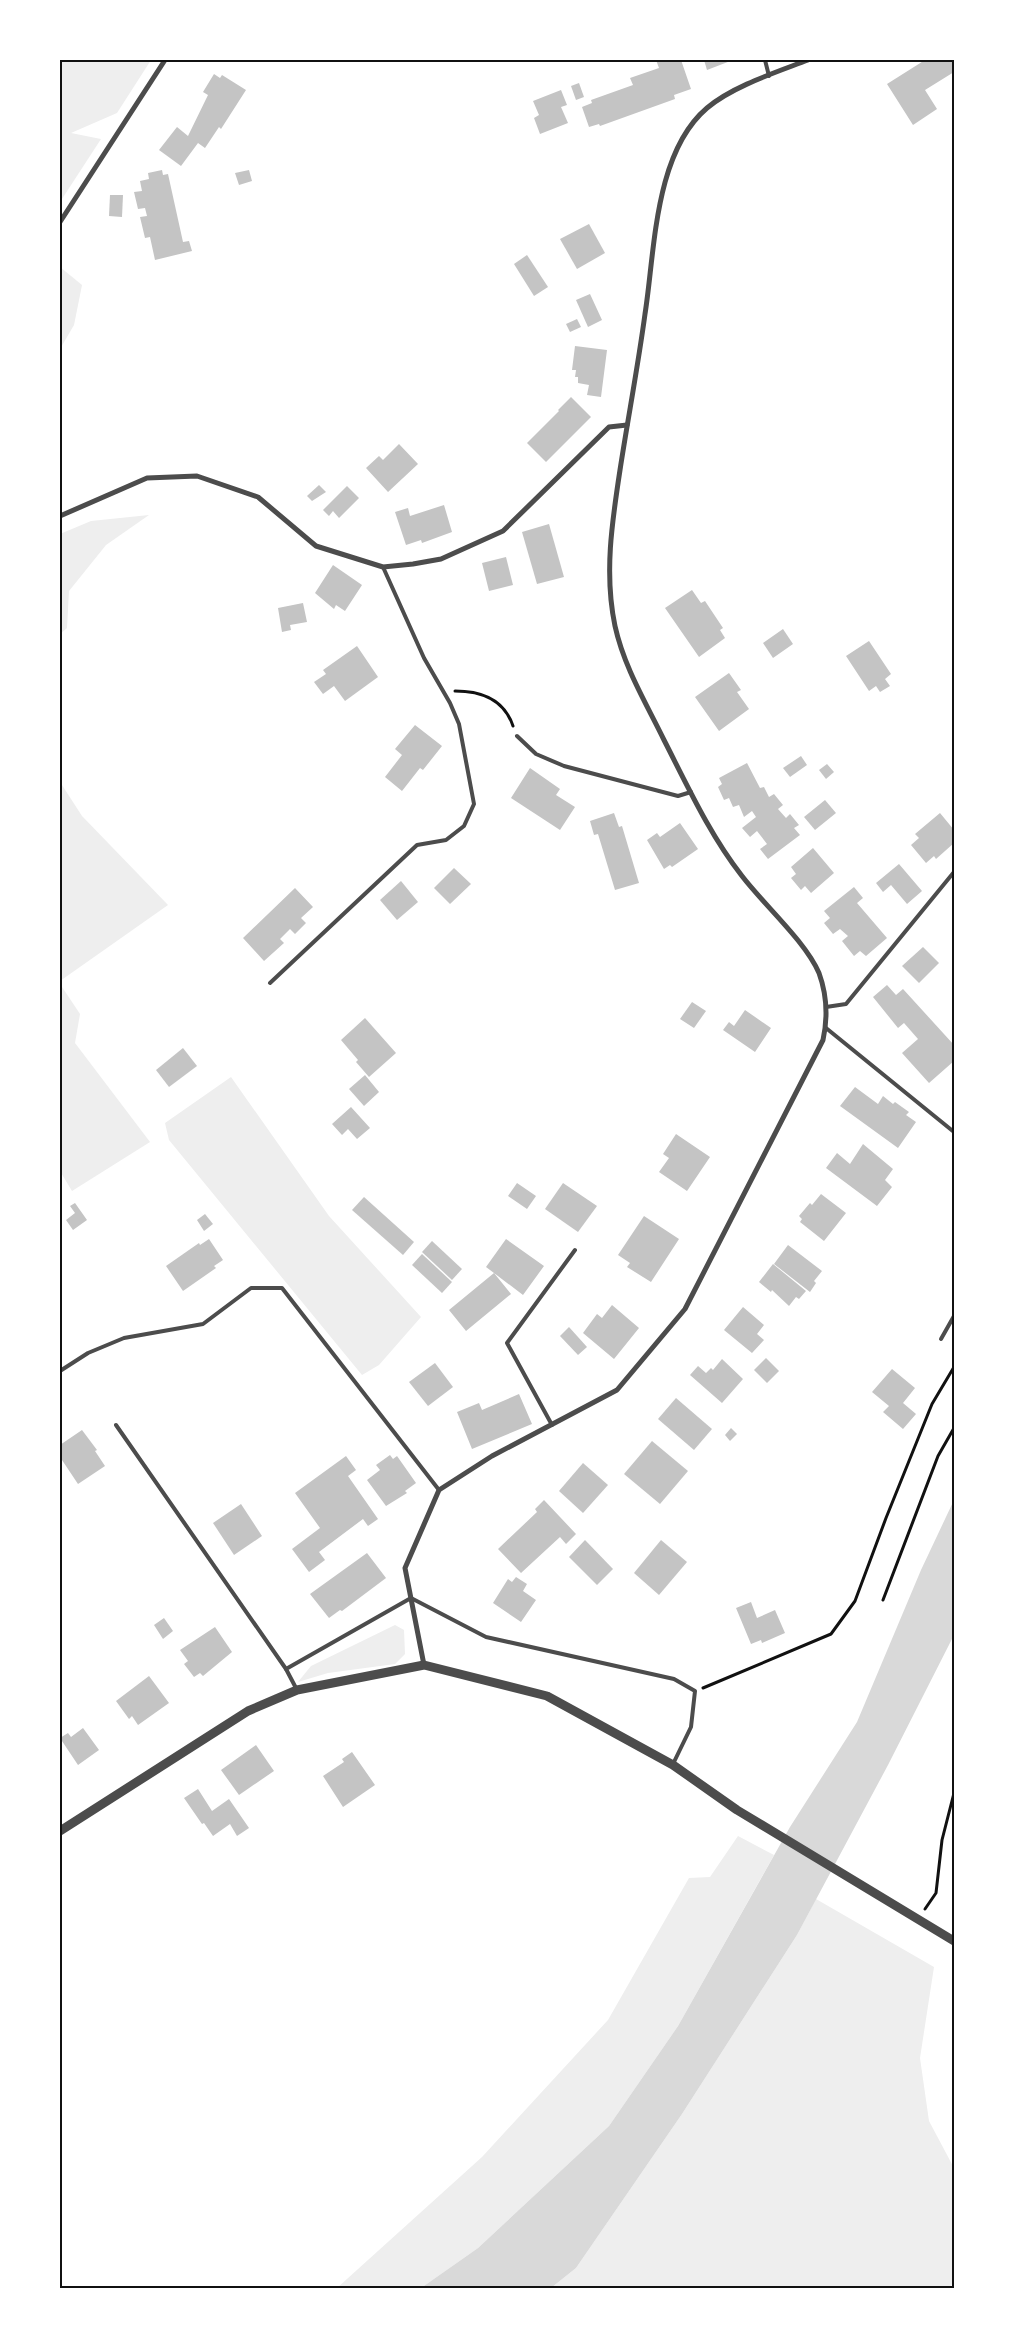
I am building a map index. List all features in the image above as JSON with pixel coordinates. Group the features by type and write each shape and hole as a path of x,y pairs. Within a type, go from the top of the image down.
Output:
{"street":[{"path":"60,222 166,60"},
{"path":"424,1665 405,1568 438,1490 492,1456 616,1390 685,1309 818,1051 826,1028 826,1006 823,986 811,958 732,862 691,792 634,680 615,626 610,587 610,546 627,425 645,315 659,208 672,162 693,123 707,108 724,97 808,60"},
{"path":"60,516 146,478 197,476 258,496 316,546 383,567 441,559 503,530 609,427 627,425"},
{"path":"60,1831 248,1711 297,1690 424,1665 547,1696 673,1765 737,1810 954,1941"}],"lane":[{"path":"765,60 769,76"},
{"path":"270,983 417,845 446,840 464,826 474,804 459,724 445,692 424,658 383,567"},
{"path":"517,736 536,754 564,766 641,788 678,796 691,792"},
{"path":"826,1006 846,1004 954,872"},
{"path":"826,1028 954,1132"},
{"path":"552,1425 508,1343 574,1250"},
{"path":"60,1372 88,1353 124,1338 203,1324 251,1288 282,1288 438,1490"},
{"path":"941,1339 954,1316"},
{"path":"116,1425 286,1668 297,1690"},
{"path":"286,1668 411,1598 486,1637 674,1679 695,1692 691,1727 673,1765"}],"path":[{"path":"445,692 477,692 492,698 502,706 512,721 517,736"},
{"path":"695,1692 831,1634 855,1601 932,1404 954,1367"},
{"path":"883,1600 938,1456 954,1428"},
{"path":"917,1920 936,1893 942,1840 954,1793"}],"shaded area":[{"path":"60,60 151,60 117,113 71,133 101,139 60,202"},
{"path":"60,267 82,285 74,325 60,349"},
{"path":"149,515 106,545 69,591 67,628 60,634 60,534 91,521"},
{"path":"60,782 82,816 168,905 60,981"},
{"path":"60,984 80,1014 75,1043 150,1142 72,1191 60,1171"},
{"path":"231,1077 329,1216 421,1317 379,1365 362,1375 169,1140 165,1123"},
{"path":"954,1500 954,1635 888,1765 797,1935 682,2114 576,2268 551,2288 421,2288 478,2248 609,2126 678,2026 790,1827 857,1722 921,1570"},
{"path":"395,1625 404,1630 405,1654 395,1664 328,1673 298,1682 311,1666"},
{"path":"738,1836 774,1855 678,2026 609,2126 478,2248 421,2288 337,2288 482,2157 608,2020 689,1878 710,1877"},
{"path":"816,1899 934,1967 920,2058 929,2121 954,2168 954,2280 950,2288 551,2288 576,2268 682,2114 797,1935"}],"building":[{"path":"656,60 681,60 691,89 674,95 675,99 600,126 599,124 589,127 582,107 592,103 591,100 633,85 630,78 659,68"},
{"path":"704,60 733,60 707,70"},
{"path":"925,60 954,60 954,72 925,90 937,109 913,125 887,84"},
{"path":"214,74 220,78 222,75 246,90 221,129 219,127 205,148 198,143 181,166 159,150 177,127 188,136 208,95 203,92"},
{"path":"579,83 584,97 576,100 571,86"},
{"path":"561,90 567,105 561,107 568,123 540,134 534,118 539,115 533,101"},
{"path":"162,170 163,175 168,174 183,242 189,241 192,251 155,260 150,237 145,238 140,217 147,216 145,208 138,209 134,192 142,191 140,181 149,179 148,173"},
{"path":"249,170 252,181 239,185 235,173"},
{"path":"110,195 123,195 122,217 109,216"},
{"path":"589,224 605,253 577,269 560,239"},
{"path":"527,255 548,287 534,296 514,264"},
{"path":"590,294 602,320 588,327 576,300"},
{"path":"577,319 581,327 570,332 566,324"},
{"path":"575,346 607,350 601,397 587,395 589,385 578,383 578,377 575,377 576,370 572,370"},
{"path":"571,397 591,417 546,462 527,443"},
{"path":"399,444 418,464 388,492 366,468 379,456 383,460"},
{"path":"319,485 326,492 312,501 307,496"},
{"path":"347,486 359,498 339,518 333,511 329,516 323,510"},
{"path":"444,505 452,532 422,543 421,540 406,545 395,512 408,508 410,516"},
{"path":"549,524 564,577 537,584 522,532"},
{"path":"506,557 513,585 489,591 482,563"},
{"path":"333,565 362,585 345,611 336,605 334,609 315,593"},
{"path":"692,590 701,603 705,601 723,628 720,630 725,638 699,657 665,608"},
{"path":"303,603 307,622 290,625 291,630 282,632 278,608"},
{"path":"783,629 793,644 773,658 763,643"},
{"path":"869,641 891,674 885,679 890,686 880,692 876,686 869,691 846,656"},
{"path":"357,646 378,677 345,701 334,686 323,694 314,682 326,674 323,670"},
{"path":"729,673 741,690 737,692 749,709 719,731 695,697"},
{"path":"415,725 442,746 423,770 420,768 402,791 385,777 402,755 395,749"},
{"path":"801,756 807,765 790,777 783,768"},
{"path":"747,763 760,788 764,787 769,797 774,794 783,805 778,809 786,818 790,814 799,825 794,828 800,835 768,859 760,849 767,844 757,831 750,837 742,828 756,817 752,811 744,817 739,805 733,807 729,798 724,800 718,787 722,784 719,778"},
{"path":"827,764 834,772 826,779 819,770"},
{"path":"530,768 560,789 556,795 575,807 560,830 511,798"},
{"path":"825,800 836,813 815,830 804,817"},
{"path":"614,813 619,827 622,826 639,883 615,890 598,834 594,835 590,821"},
{"path":"940,813 954,830 954,843 936,859 934,856 926,863 911,845 919,838 915,834"},
{"path":"680,823 698,849 672,867 670,865 664,869 647,840 657,833 660,837"},
{"path":"813,848 834,873 811,893 805,886 801,890 791,878 796,874 791,867"},
{"path":"899,864 922,891 907,904 891,885 883,892 876,883"},
{"path":"454,868 471,884 450,904 434,888"},
{"path":"401,881 418,902 397,920 380,900"},
{"path":"854,887 863,898 857,903 887,938 866,956 860,951 854,956 842,941 848,936 840,929 833,934 824,923 830,918 824,911"},
{"path":"295,888 313,907 301,918 306,923 295,934 290,929 280,939 284,943 264,961 243,938"},
{"path":"923,947 939,963 919,983 902,966"},
{"path":"887,985 896,995 903,989 954,1045 954,1061 929,1083 902,1053 918,1039 904,1023 898,1028 873,997"},
{"path":"692,1002 706,1011 694,1028 680,1019"},
{"path":"745,1010 771,1028 755,1052 723,1030 729,1022 734,1026"},
{"path":"365,1018 396,1053 369,1077 341,1040"},
{"path":"183,1048 197,1066 169,1087 156,1070"},
{"path":"365,1075 379,1092 364,1106 349,1089"},
{"path":"855,1087 878,1104 883,1096 893,1104 895,1102 909,1112 906,1115 916,1122 898,1148 840,1106"},
{"path":"351,1107 370,1128 357,1139 348,1129 342,1135 332,1124"},
{"path":"676,1134 710,1157 687,1191 659,1172 669,1158 663,1154"},
{"path":"863,1144 893,1169 885,1180 892,1187 877,1206 826,1168 837,1153 850,1164"},
{"path":"517,1183 536,1196 527,1209 508,1196"},
{"path":"563,1183 597,1206 578,1232 545,1209"},
{"path":"821,1194 846,1213 824,1241 800,1222 802,1219 799,1216"},
{"path":"364,1197 414,1242 403,1255 352,1210"},
{"path":"75,1203 87,1220 73,1230 66,1220 75,1213 70,1206"},
{"path":"205,1214 213,1224 204,1231 197,1220"},
{"path":"644,1216 679,1239 651,1282 627,1267 630,1263 618,1255"},
{"path":"209,1239 223,1260 214,1266 216,1268 183,1291 166,1266 199,1243 200,1245"},
{"path":"506,1239 544,1266 523,1295 486,1267"},
{"path":"432,1241 462,1269 452,1280 422,1252"},
{"path":"788,1245 822,1271 814,1281 816,1283 810,1292 774,1264"},
{"path":"422,1254 452,1282 442,1293 412,1265"},
{"path":"773,1264 806,1291 799,1299 796,1297 789,1306 772,1290 771,1292 759,1282"},
{"path":"494,1273 511,1294 466,1331 449,1310"},
{"path":"612,1305 639,1328 614,1359 583,1333 597,1314 602,1318"},
{"path":"743,1307 764,1325 757,1334 764,1340 752,1353 724,1330"},
{"path":"569,1327 587,1347 578,1355 560,1336"},
{"path":"766,1358 779,1371 767,1383 754,1370"},
{"path":"722,1359 743,1379 722,1403 690,1375 698,1366 706,1373 711,1368 713,1370"},
{"path":"435,1363 453,1387 428,1406 409,1382"},
{"path":"892,1369 915,1388 903,1403 916,1414 903,1429 883,1412 889,1406 872,1392"},
{"path":"519,1394 532,1424 472,1449 457,1412 479,1403 482,1410"},
{"path":"676,1398 712,1429 694,1450 658,1419"},
{"path":"731,1428 737,1434 730,1441 725,1435"},
{"path":"82,1430 97,1450 95,1451 105,1466 78,1484 60,1457 60,1445"},
{"path":"652,1441 688,1471 660,1504 624,1474"},
{"path":"390,1455 393,1459 397,1456 416,1483 405,1491 407,1493 386,1506 367,1480 380,1470 376,1465"},
{"path":"346,1456 356,1470 348,1476 378,1519 368,1526 363,1519 319,1552 325,1560 309,1572 292,1549 320,1528 295,1493"},
{"path":"583,1463 608,1485 583,1513 559,1491"},
{"path":"544,1500 576,1534 566,1544 560,1537 521,1573 498,1549 537,1512 535,1509"},
{"path":"241,1504 262,1536 234,1555 213,1523"},
{"path":"585,1540 613,1569 597,1585 569,1557"},
{"path":"661,1540 687,1562 659,1595 634,1573"},
{"path":"367,1553 386,1578 342,1611 340,1610 329,1618 310,1594"},
{"path":"516,1577 527,1584 523,1591 536,1600 521,1622 493,1603 508,1579 512,1582"},
{"path":"751,1602 757,1618 775,1610 785,1633 762,1643 761,1640 751,1644 736,1608"},
{"path":"164,1618 173,1631 163,1639 154,1625"},
{"path":"215,1627 232,1652 203,1676 200,1673 194,1677 184,1664 188,1661 180,1650"},
{"path":"149,1676 169,1703 138,1725 132,1716 129,1719 116,1701"},
{"path":"83,1728 99,1750 78,1765 60,1738 68,1733 71,1737"},
{"path":"256,1745 274,1771 239,1795 221,1770"},
{"path":"352,1752 375,1785 343,1807 323,1776 344,1762 342,1759"},
{"path":"198,1789 212,1811 229,1799 249,1828 237,1836 230,1824 213,1836 184,1798"}]}
